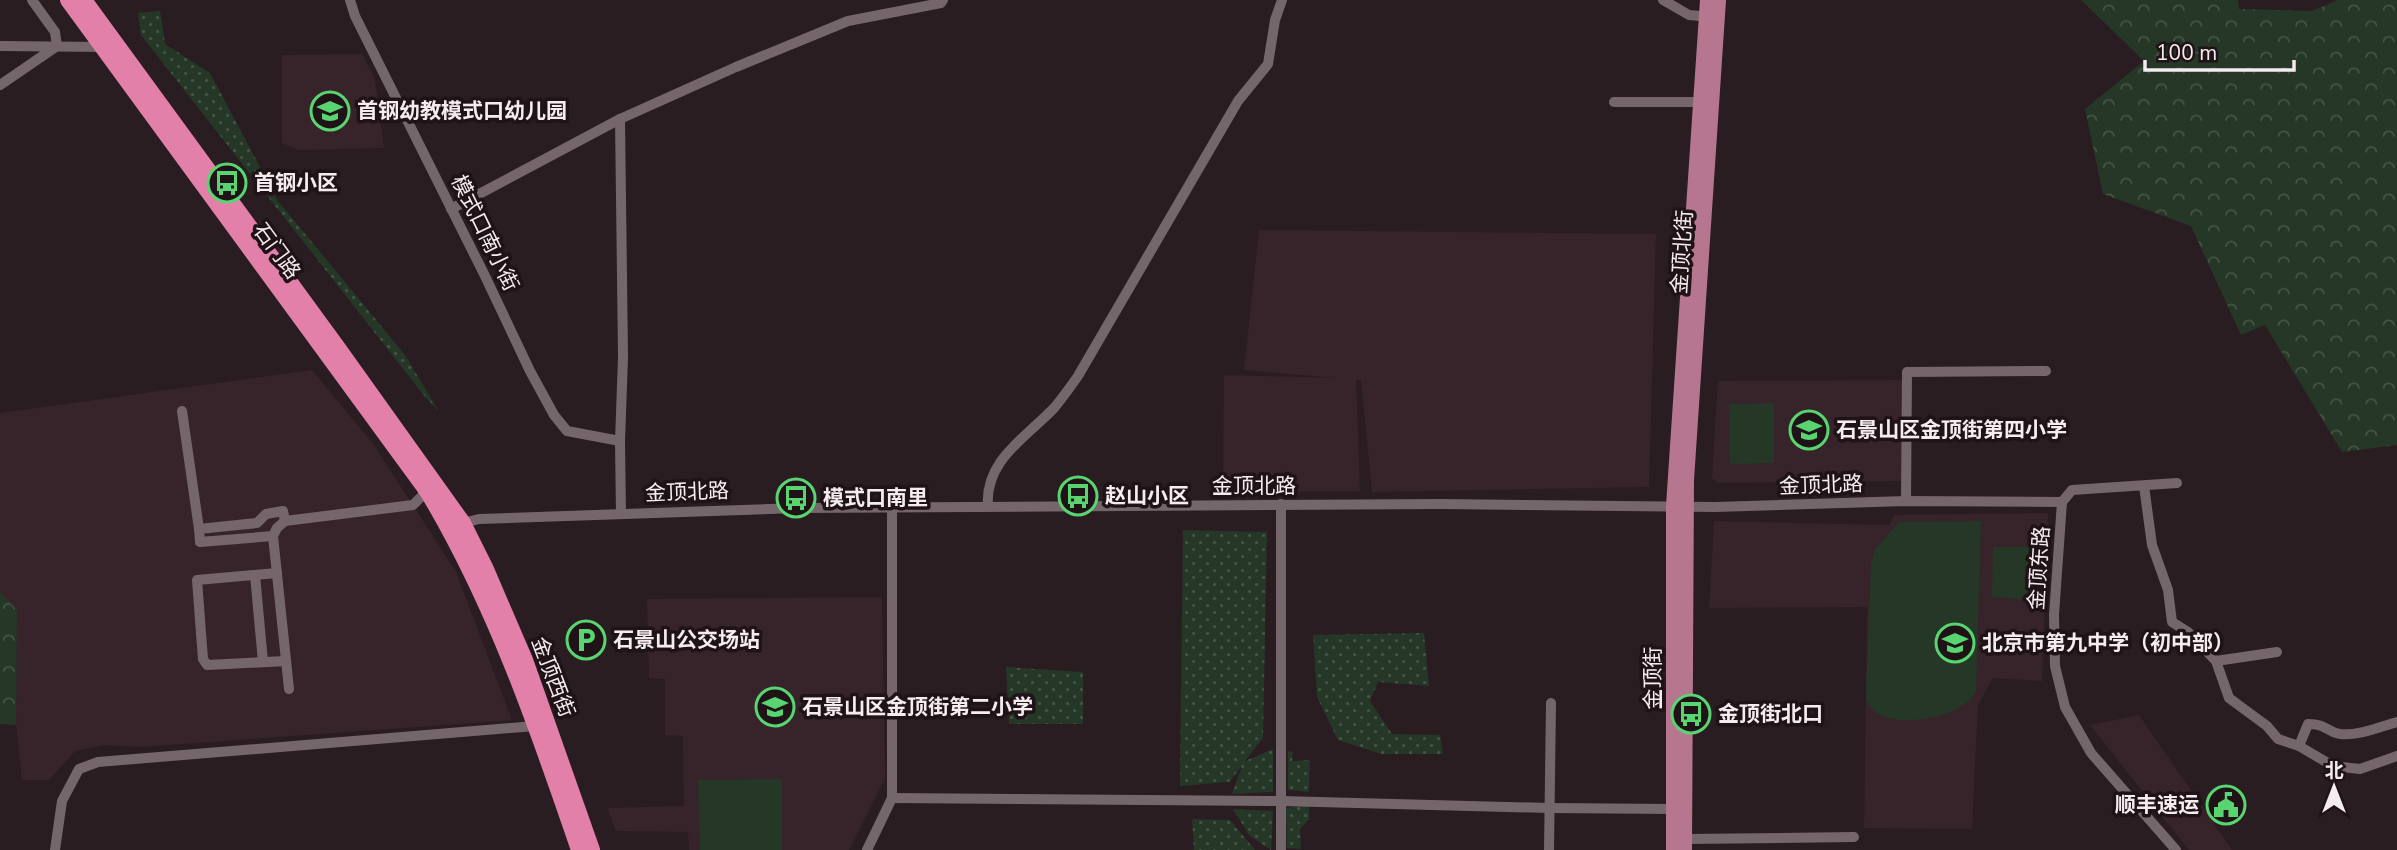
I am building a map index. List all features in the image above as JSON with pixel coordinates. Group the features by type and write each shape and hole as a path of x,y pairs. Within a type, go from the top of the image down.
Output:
{"highway":[{"name":"石门路","path":"68,0 109,47 338,348 456,526"},
{"name":"石门路","path":"84,0 109,47 427,491 456,526"},
{"name":"金顶西街","path":"456,526 471,570 535,726 579,850"},
{"name":"金顶西街","path":"456,526 485,567 525,660 592,850"}],"main road":[{"name":"金顶北街","path":"1680,506 1712,17 1707,0"},
{"name":"金顶北街","path":"1680,506 1700,102 1712,17 1719,0"},
{"name":"金顶街","path":"1673,850 1680,506"},
{"name":"金顶街","path":"1680,506 1686,844"}],"street":[{"path":"32,0 55,32 58,46"},
{"name":"模式口南小街","path":"349,0 554,415 567,431 620,441"},
{"path":"451,209 620,119 736,67 848,21 941,3 943,0"},
{"path":"988,507 988,486 1002,457 1055,407 1078,376 1238,101 1268,64 1275,20 1282,0"},
{"path":"1663,0 1689,15 1712,17"},
{"path":"0,46 109,47"},
{"path":"0,85 58,46"},
{"path":"1614,102 1700,102"},
{"path":"620,119 623,357 621,514"},
{"path":"1906,501 1907,372 2046,371"},
{"path":"182,411 200,542 273,536"},
{"path":"2062,502 2072,490 2177,483"},
{"path":"2144,486 2152,545 2168,590 2172,622 2188,632 2216,661 2229,698 2267,726 2278,738 2299,746 2333,766 2361,769 2397,756"},
{"path":"289,689 273,536 277,528 285,521 413,505 427,491"},
{"name":"金顶北路","path":"456,526 478,519 892,507 1680,506 1906,501 2062,502"},
{"name":"金顶东路","path":"2062,502 2054,615 2055,666 2066,707 2091,754 2176,850"},
{"path":"1281,505 1281,850"},
{"path":"867,850 892,798 892,507"},
{"path":"199,529 257,523 266,514 283,511 285,521"},
{"path":"276,573 197,580 203,659 207,665 286,661"},
{"path":"255,575 263,662"},
{"path":"2216,661 2277,652"},
{"path":"1549,850 1551,703"},
{"path":"2299,746 2308,724 2322,724 2337,734 2357,734 2397,722"},
{"path":"55,850 62,801 79,769 98,762 535,726"},
{"path":"892,798 1673,808"},
{"path":"1686,844 1854,837"}],"shaded area":[{"name":"首钢幼教模式口幼儿园","path":"362,54 375,80 384,148 298,150 282,143 282,55"},
{"path":"1259,230 1656,234 1649,487 1372,492 1361,380 1356,380 1360,491 1223,492 1224,375 1337,378 1244,370"},
{"path":"312,370 374,445 456,572 512,720 141,747 104,745 75,751 49,780 22,780 16,725 17,611 0,592 0,413"},
{"name":"石景山区金顶街第四小学","path":"1902,380 1904,481 1718,483 1712,478 1718,381"},
{"name":"北京市第九中学（初中部）","path":"2048,513 2042,681 1993,678 1978,705 1972,829 1864,828 1867,607 1709,608 1714,521 1889,525 1894,515"},
{"name":"石景山区金顶街第二小学","path":"882,597 885,778 849,850 689,850 688,832 616,831 607,808 684,806 683,736 665,735 665,679 649,678 647,599"},
{"path":"2139,715 2232,850 2189,850 2090,725"}],"green space":[{"path":"2081,0 2238,0 2239,9 2312,11 2338,0 2397,0 2397,445 2342,452 2265,325 2241,335 2191,226 2103,194 2085,109 2144,61"},
{"path":"160,11 165,44 210,73 278,201 405,355 438,410 141,35 138,13"},
{"path":"1774,403 1774,463 1730,464 1729,404"},
{"path":"1981,521 1976,691 1958,708 1929,718 1898,720 1875,712 1866,698 1871,564 1875,550 1899,522"},
{"path":"1183,530 1267,532 1263,738 1245,761 1273,749 1273,792 1232,794 1242,766 1229,782 1180,786"},
{"path":"1993,547 2037,547 2033,600 1992,597"},
{"path":"0,592 17,610 16,725 0,724"},
{"path":"1424,633 1429,686 1378,682 1370,701 1392,734 1440,735 1443,754 1381,754 1338,740 1317,697 1313,635"},
{"path":"1006,667 1083,672 1083,724 1009,724"},
{"path":"1288,751 1293,752 1292,761 1310,760 1309,792 1288,790"},
{"path":"782,779 782,850 700,850 698,780"},
{"path":"1309,805 1309,819 1300,829 1301,849 1287,848 1286,808"},
{"path":"1233,809 1273,811 1271,850 1249,835"},
{"path":"1192,819 1230,820 1255,850 1194,850"}],"place":[{"name":"首钢幼教模式口幼儿园","path":"330,111"},
{"name":"首钢小区","path":"227,183"},
{"name":"石景山区金顶街第四小学","path":"1809,430"},
{"name":"赵山小区","path":"1078,496"},
{"name":"模式口南里","path":"796,498"},
{"name":"石景山公交场站","path":"586,640"},
{"name":"北京市第九中学（初中部）","path":"1955,643"},
{"name":"石景山区金顶街第二小学","path":"775,707"},
{"name":"金顶街北口","path":"1691,714"},
{"name":"顺丰速运","path":"2226,805"}]}
